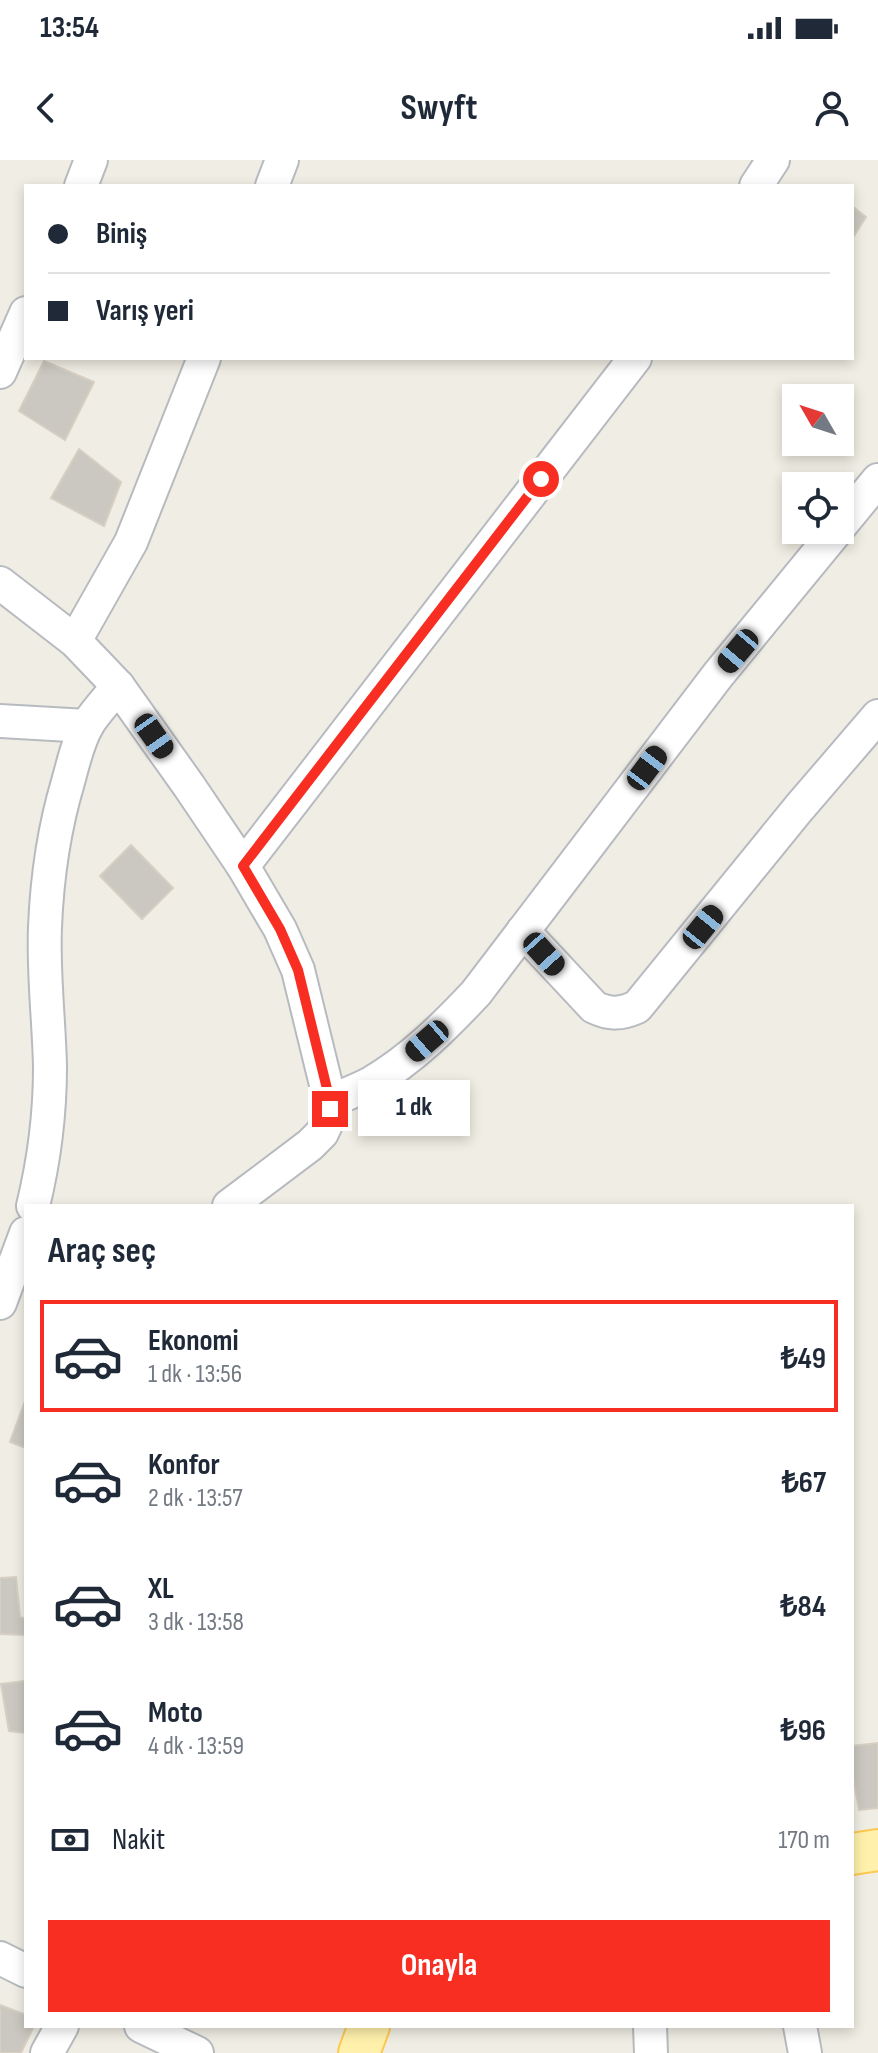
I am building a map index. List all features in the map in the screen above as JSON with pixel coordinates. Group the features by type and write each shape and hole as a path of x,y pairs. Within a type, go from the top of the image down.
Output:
{"main road":[{"path":"854,1854 878,1850"},
{"path":"359,2053 368,2028"}],"street":[{"path":"82,184 91,160"},
{"path":"273,184 282,160"},
{"path":"757,184 773,160"},
{"path":"0,372 24,318"},
{"path":"75,641 131,542 203,360"},
{"path":"243,866 633,360"},
{"path":"854,510 878,480"},
{"path":"330,1101 372,1082 410,1056 444,1027 476,993 718,675 826,544"},
{"path":"0,583 75,641 118,686 243,866 280,929 298,970 330,1101 328,1120 322,1133 310,1145 232,1204"},
{"path":"34,1204 47,1134 50,1068 45,927 54,838 63,798 87,726 118,686"},
{"path":"523,931 594,1007 615,1014 637,1007 878,716"},
{"path":"0,721 87,726"},
{"path":"0,1303 24,1238"},
{"path":"0,1958 24,1970"},
{"path":"47,2053 61,2028"},
{"path":"650,2028 651,2053"},
{"path":"800,2028 805,2053"},
{"path":"153,2029 197,2053"}],"building":[{"path":"854,208 866,217 854,236"},
{"path":"44,361 94,382 65,440 19,411"},
{"path":"79,449 121,482 104,526 51,498"},
{"path":"131,845 173,888 142,919 100,876"},
{"path":"24,1404 24,1447 10,1442"},
{"path":"16,1577 24,1635 0,1634 0,1578"},
{"path":"24,1681 24,1733 9,1731 1,1684"},
{"path":"878,1743 878,1808 859,1810 854,1781 854,1746"},
{"path":"0,2005 24,2014 24,2028 33,2028 21,2053 0,2053"}],"route":[{"path":"330,1109 298,970 280,929 243,866 541,479"}]}
